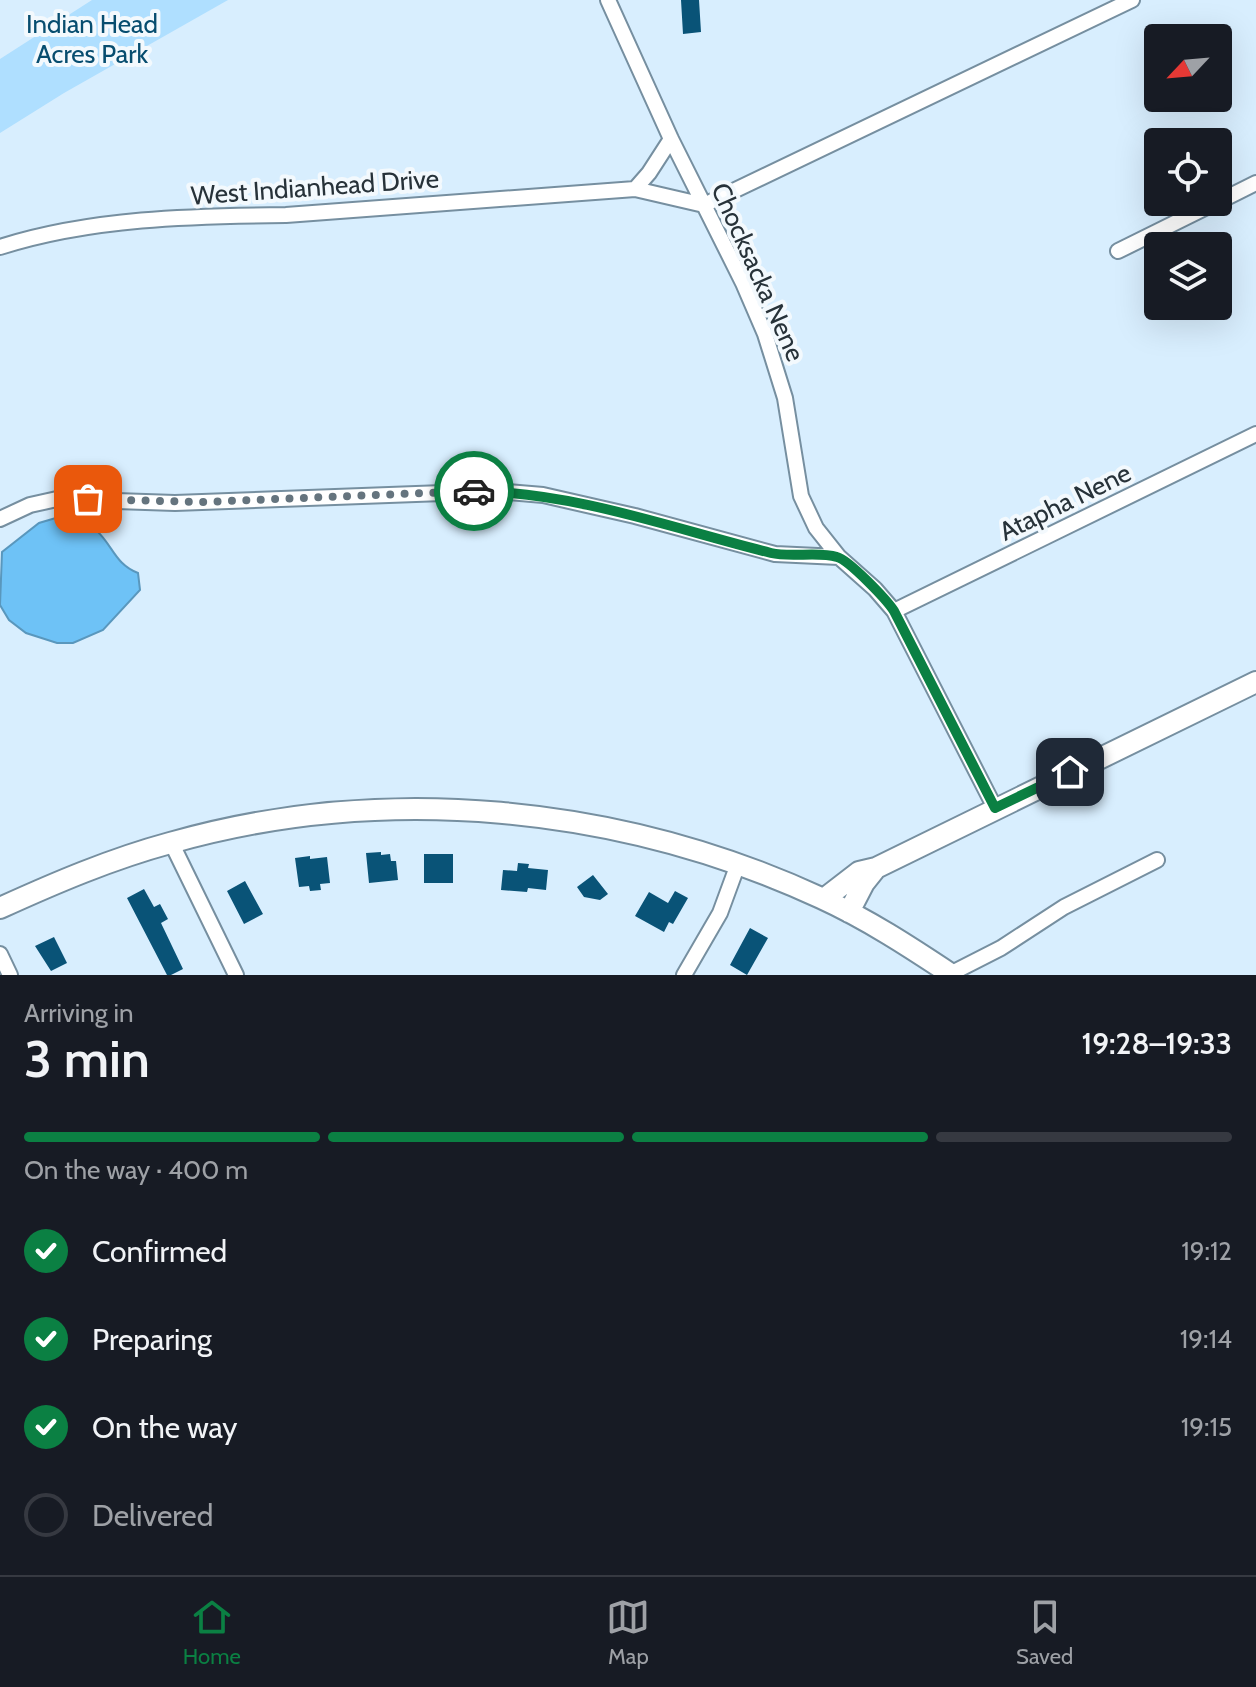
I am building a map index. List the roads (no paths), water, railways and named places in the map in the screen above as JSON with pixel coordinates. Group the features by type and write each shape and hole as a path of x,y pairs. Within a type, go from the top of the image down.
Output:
{"main road":[{"path":"824,899 859,872 876,868 1256,682"},
{"path":"0,908 88,870 171,842 227,829 339,813 409,809 464,811 532,816 630,831 738,864 824,899 951,974"},
{"path":"849,912 876,868"}],"street":[{"name":"Chocksacka Nene","path":"608,0 671,139 743,283 777,367 801,496 816,528 839,557 894,611 995,808"},
{"path":"704,205 1132,0"},
{"path":"635,189 671,139"},
{"path":"1232,195 1256,183"},
{"name":"West Indianhead Drive","path":"0,247 80,227 635,189 704,205"},
{"path":"1118,251 1189,216"},
{"name":"Atapha Nene","path":"894,611 1256,434"},
{"path":"0,519 30,505 57,499 175,503 497,491 559,498 775,554 839,557"},
{"path":"171,842 236,975"},
{"path":"951,974 1001,948 1064,907 1157,860"},
{"path":"684,975 720,913 738,864"},
{"path":"0,954 10,975"}],"park label":[{"name":"Indian Head Acres Park","path":"92,39"}]}
